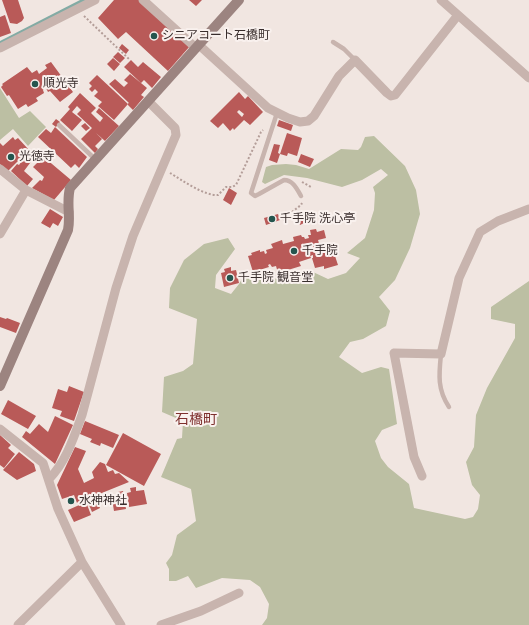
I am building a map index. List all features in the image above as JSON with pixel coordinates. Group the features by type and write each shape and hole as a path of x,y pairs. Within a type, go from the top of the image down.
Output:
{"street":[{"path":"0,48 95,0"},
{"path":"143,0 268,108 300,122 304,122 312,118 318,111 339,76 355,60 387,93 391,96 396,94 458,15"},
{"path":"0,386 68,230 70,220 67,199 70,188 239,0"},
{"path":"441,0 529,78"},
{"path":"49,479 61,466 76,433 116,288 133,236 176,131 175,128 148,101"},
{"path":"0,168 26,190 69,212"},
{"path":"0,234 26,190"},
{"path":"422,476 414,457 394,355 396,352 441,354 459,278 480,232 498,221 529,209"},
{"path":"0,429 43,463 58,509 82,562 120,625"},
{"path":"18,625 82,562"},
{"path":"161,625 201,611 239,594"}],"lane":[{"path":"333,42 344,49 355,60"},
{"path":"277,113 251,192 255,196 284,180 287,180 291,181 301,196"},
{"path":"59,126 96,160"},
{"path":"441,354 440,385 442,395 449,406"}],"path":[{"path":"78,9 97,30 130,60"},
{"path":"162,168 204,192 218,195 226,187 236,185 261,132 272,125"},
{"path":"283,220 301,205 303,200 301,196"}],"green space":[{"path":"0,88 19,118 30,111 46,127 28,146 13,129 0,140"},
{"path":"374,136 405,166 416,190 420,214 410,248 395,280 379,297 390,311 386,326 363,339 350,342 339,357 362,373 381,367 389,369 397,424 382,430 375,441 381,458 388,467 409,484 414,508 465,519 473,517 478,509 480,495 472,485 466,462 474,447 476,415 487,388 515,338 515,324 491,319 491,307 529,281 529,625 262,625 267,618 269,604 260,587 250,580 222,578 196,588 188,576 176,581 169,581 169,569 166,563 172,555 177,535 196,521 191,489 161,477 177,439 182,438 183,421 162,412 164,377 183,371 193,364 197,319 169,308 170,288 184,260 204,244 228,238 235,249 216,275 215,288 231,294 243,277 263,275 280,280 313,272 328,279 346,273 360,258 347,253 365,238 374,210 375,193 373,187 388,175 381,169 362,180 342,187 307,178 284,175 265,184 262,182 266,167 286,164 309,169 341,149 358,150 361,147 365,137"}],"water":[{"path":"80,0 90,0 0,45 0,41"}],"building":[{"path":"2,0 18,0 24,18 22,21 17,24 10,23"},
{"name":"シニアコート石橋町","path":"114,0 140,0 190,46 168,71 126,32 118,39 98,18"},
{"path":"189,0 202,0 196,6"},
{"path":"5,15 11,33 0,37 0,17"},
{"path":"122,44 129,50 126,54 119,48"},
{"path":"118,52 125,58 120,63 113,57"},
{"path":"113,58 120,64 114,71 107,64"},
{"path":"131,60 138,67 143,62 161,77 152,88 144,80 141,83 124,67"},
{"name":"順光寺","path":"51,62 73,92 60,102 50,91 48,92 46,88 43,90 44,93 36,98 38,101 28,107 26,104 18,109 9,95 7,96 1,87 3,85 2,84 27,67 32,73 37,70 39,74 47,68 45,65"},
{"path":"130,74 147,88 141,95 144,97 133,110 127,104 129,103 109,84 115,79 124,87 128,83 124,80"},
{"path":"97,75 128,104 114,120 98,106 102,102 94,96 98,92 95,89 92,92 89,89 92,86 89,83"},
{"path":"239,92 245,99 248,96 263,112 250,125 244,120 234,130 233,128 230,131 223,123 218,128 210,121","holes":["239,110 244,114 242,117 237,112"]},
{"path":"80,93 96,108 91,113 100,122 103,118 96,112 99,108 119,126 105,141 96,133 102,139 95,146 98,149 95,153 81,139 92,128 77,114 81,110 77,106 72,112 82,120 72,131 60,120 70,109 68,107"},
{"path":"56,119 60,122 56,127 52,124"},
{"path":"279,120 293,125 291,131 277,126"},
{"path":"85,123 90,128 86,131 81,126"},
{"path":"55,127 87,157 79,168 75,164 71,168 38,137 46,129 51,133"},
{"path":"287,133 302,138 297,156 288,153 287,156 280,154"},
{"name":"光徳寺","path":"13,137 15,140 18,138 29,150 7,172 0,164 0,143 3,146"},
{"path":"274,144 280,145 278,153 280,154 277,163 269,160"},
{"path":"39,153 71,180 54,200 32,188 40,180 42,181 44,177 33,167 38,162 34,158"},
{"path":"27,154 33,159 24,171 33,179 27,186 11,171 17,164 19,165"},
{"path":"301,154 314,159 310,167 298,162"},
{"path":"229,188 237,193 231,205 223,200"},
{"path":"50,209 63,217 58,226 53,223 50,228 41,223"},
{"name":"千手院 洗心亭","path":"278,214 280,220 266,225 264,218"},
{"path":"303,216 306,222 300,225 297,218"},
{"name":"千手院","path":"316,229 317,232 324,230 326,238 318,240 322,253 333,250 338,265 324,269 324,266 315,268 312,258 313,255 310,256 311,258 299,262 301,266 278,273 276,266 272,267 270,264 268,265 269,267 253,272 248,256 252,255 251,253 260,250 260,252 264,251 265,254 267,253 266,250 273,248 271,244 282,240 283,244 294,241 293,237 301,235 305,239 309,238 308,235 311,235 310,230"},
{"name":"千手院 観音堂","path":"231,267 231,271 236,270 239,283 224,287 221,273 225,272 224,269"},
{"path":"0,317 20,323 16,333 0,327"},
{"path":"69,386 84,392 74,421 60,416 62,411 52,408 58,389 67,392"},
{"path":"8,400 36,416 28,429 1,414"},
{"path":"55,416 73,425 55,464 22,437 26,431 30,434 39,424 48,432"},
{"path":"85,421 119,435 113,448 101,443 100,446 90,442 92,439 80,434"},
{"path":"123,433 161,454 144,486 106,465"},
{"path":"0,435 11,445 8,448 15,454 4,468 0,465"},
{"path":"75,447 86,451 78,469 84,483 94,478 92,472 100,462 105,464 108,472 113,470 115,474 119,473 129,482 77,503 74,495 62,499 57,485"},
{"path":"19,452 34,464 36,471 17,480 3,470"},
{"path":"136,487 136,491 144,490 147,504 129,507 127,493 131,492 130,488"},
{"path":"123,491 126,509 114,511 112,499 119,498 118,492"},
{"path":"97,501 100,508 92,512 89,505"},
{"path":"86,502 91,515 74,522 68,510"}],"place":[{"name":"シニアコート石橋町","path":"154,36"},
{"name":"順光寺","path":"35,84"},
{"name":"光徳寺","path":"11,157"},
{"name":"千手院 洗心亭","path":"272,219"},
{"name":"千手院","path":"294,251"},
{"name":"千手院 観音堂","path":"230,278"},
{"name":"水神神社","path":"71,501"}],"district":[{"name":"石橋町","path":"196,420"}]}
